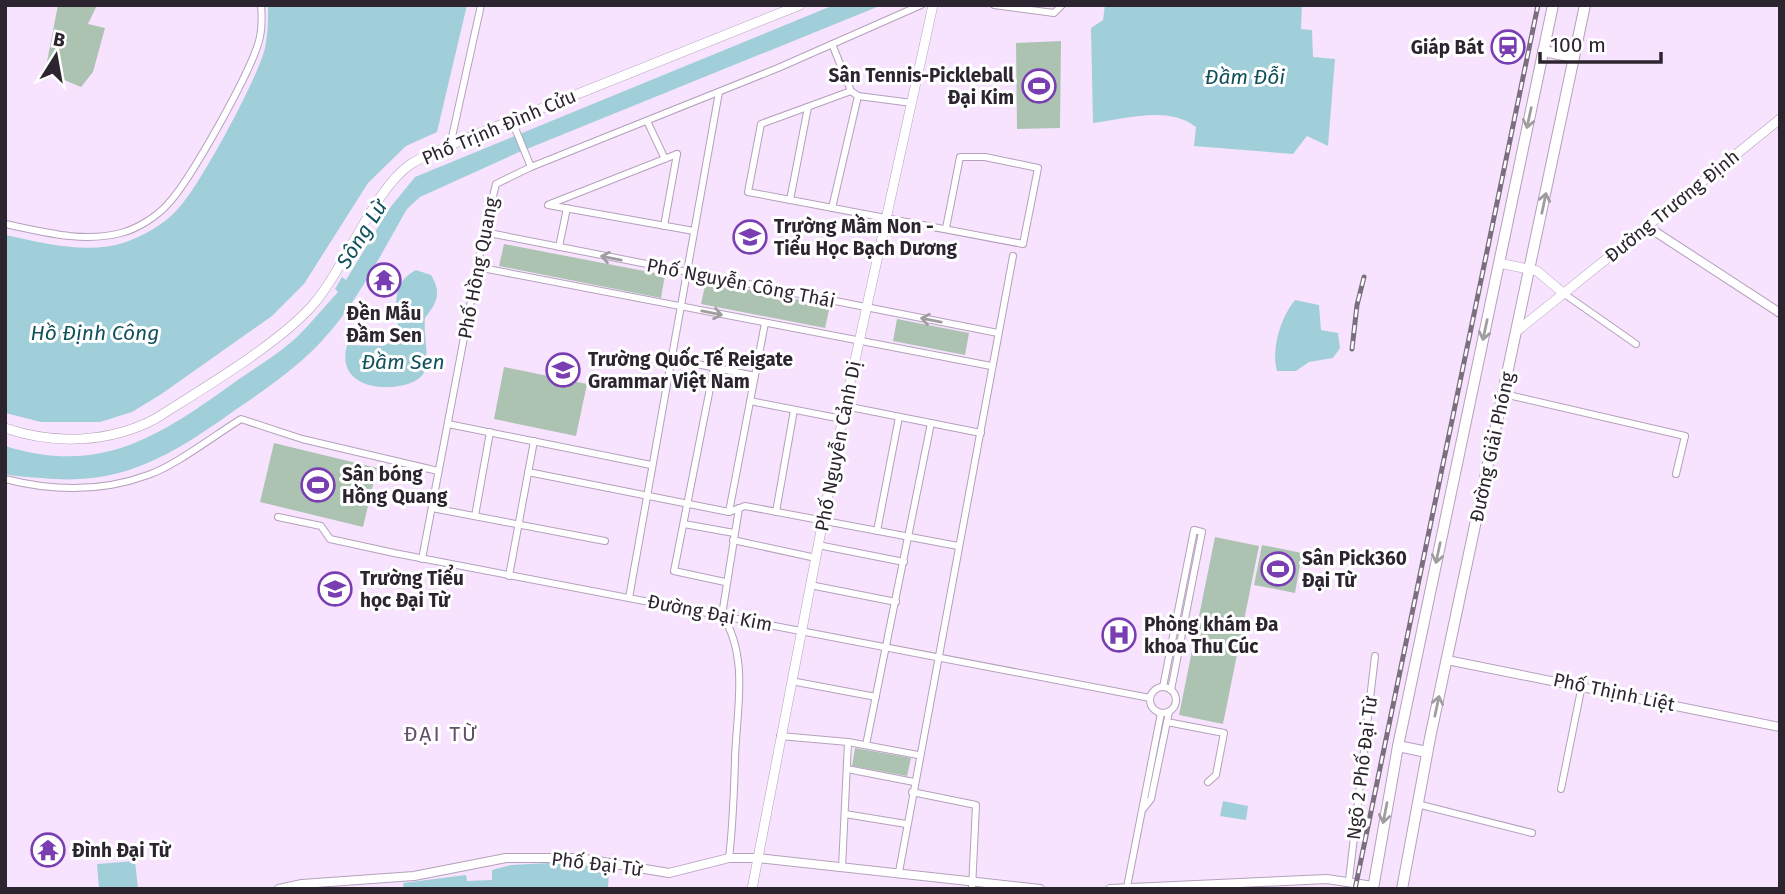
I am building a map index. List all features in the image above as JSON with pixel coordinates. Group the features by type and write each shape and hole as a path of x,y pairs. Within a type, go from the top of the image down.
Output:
{"main road":[{"name":"Phố Trịnh Đình Cửu","path":"5,428 50,438 93,439 124,432 155,419 285,330 310,308 394,181 410,164 450,146 514,125 800,5"},
{"name":"Phố Nguyễn Cảnh Dị","path":"752,889 842,419 884,217 913,103 933,5"},
{"name":"Đường Giải Phóng","path":"1373,887 1398,746 1553,5"},
{"name":"Đường Giải Phóng","path":"1402,889 1427,752 1585,5"},
{"path":"1543,51 1574,57"},
{"name":"Đường Trương Định","path":"1517,331 1780,119"},
{"path":"1499,263 1537,271 1563,293"},
{"path":"1398,746 1427,752"}],"street":[{"path":"5,224 68,237 96,237 123,232 144,223 166,206 189,176 253,60 260,38 261,5"},
{"path":"450,146 481,5"},
{"path":"514,125 531,167 719,92 921,5"},
{"path":"994,5 1054,13 1062,5"},
{"path":"832,44 851,91 859,96 913,103"},
{"path":"851,91 761,124 748,192 1023,244 1038,168 976,156 960,157 946,228"},
{"path":"629,598 719,92"},
{"path":"832,208 859,96"},
{"path":"790,200 808,107"},
{"path":"647,121 665,159"},
{"path":"664,226 677,154 548,205 664,226 695,231"},
{"name":"Phố Hồng Quang","path":"422,559 477,267 496,184 531,167"},
{"path":"559,247 567,208"},
{"path":"1648,227 1780,313"},
{"name":"Phố Nguyễn Công Thái","path":"484,232 998,333"},
{"path":"898,872 1013,256"},
{"name":"Phố Nguyễn Công Thái","path":"477,267 991,366"},
{"path":"1563,293 1636,344"},
{"path":"729,512 765,323"},
{"path":"673,359 755,376"},
{"path":"714,368 674,571 725,582"},
{"path":"1504,394 1685,436 1676,474"},
{"path":"750,401 842,419"},
{"path":"845,406 981,433"},
{"path":"776,512 794,410"},
{"path":"877,531 899,417"},
{"path":"5,479 40,488 104,487 150,475 240,419 302,439 438,471"},
{"path":"866,745 931,423"},
{"path":"447,424 651,465"},
{"path":"475,516 490,432"},
{"path":"509,576 534,441"},
{"path":"528,472 729,512 745,506 958,546"},
{"path":"432,508 605,541"},
{"path":"729,858 741,702 735,652 728,624 722,615 725,582 739,508"},
{"name":"Đường Đại Kim","path":"278,517 321,526 330,539 422,559 1150,698"},
{"path":"684,524 816,558"},
{"path":"1142,811 1152,799 1169,712 1176,702 1171,690 1198,531 1163,687"},
{"path":"818,545 904,562"},
{"path":"810,585 896,602"},
{"name":"Ngõ 2 Phố Đại Từ","path":"1349,880 1375,656"},
{"name":"Phố Thịnh Liệt","path":"1447,660 1582,685 1780,727"},
{"path":"791,681 876,697"},
{"path":"1561,789 1582,685"},
{"path":"1169,712 1161,713 1151,706 1150,698 1156,689 1163,687 1171,690"},
{"path":"1128,887 1161,713"},
{"path":"1167,722 1224,733 1216,775 1208,782"},
{"path":"780,736 848,742 919,755"},
{"path":"842,868 848,742"},
{"path":"847,769 914,782"},
{"path":"912,792 976,805 973,884"},
{"path":"1417,804 1532,833"},
{"path":"845,814 906,824"},
{"name":"Phố Đại Từ","path":"279,889 302,884 426,874 506,858 579,858 669,873 729,858 758,858 898,872 973,884 1040,889"},
{"path":"1110,889 1349,880 1373,887"}],"shaded area":[{"path":"58,5 97,5 88,24 105,28 93,72 81,87 45,72"},
{"name":"Sân Tennis-Pickleball Đại Kim","path":"1061,41 1060,128 1017,129 1016,43"},
{"path":"504,244 665,275 661,298 499,266"},
{"path":"706,281 830,306 825,328 701,304"},
{"path":"897,319 969,333 965,355 893,341"},
{"path":"504,367 587,384 576,436 494,419"},
{"name":"Sân bóng Hồng Quang","path":"274,443 377,468 363,527 260,502"},
{"path":"1215,537 1259,546 1223,724 1179,715"},
{"name":"Sân Pick360 Đại Từ","path":"1262,545 1302,553 1295,593 1254,585"},
{"path":"855,748 911,758 907,776 852,766"}],"water":[{"name":"Hồ Định Công","path":"268,5 467,5 437,132 406,146 368,183 304,284 272,316 160,395 132,412 100,422 41,422 5,413 5,235 66,246 97,248 133,239 171,216 198,181 240,107 265,48"},
{"path":"834,5 882,5 517,153 420,197 407,209 356,296 320,343 272,384 172,451 149,463 99,477 72,479 5,474 5,446 38,454 69,456 97,454 124,447 175,422 273,356 298,336 338,292 335,289 342,277 346,280 389,209 415,177"},
{"name":"Đầm Đỗi","path":"1105,5 1302,5 1301,29 1312,30 1313,57 1335,59 1328,146 1307,136 1293,154 1194,146 1196,127 1185,120 1160,115 1093,123 1091,28 1103,20"},
{"name":"Đầm Sen","path":"416,270 431,275 437,293 435,303 425,318 424,372 418,379 393,387 377,387 363,383 352,375 346,363 347,345 383,346 400,337 396,299 402,283"},
{"path":"1295,300 1319,305 1321,330 1338,333 1340,348 1333,358 1309,362 1296,371 1277,371 1276,343 1285,315"},
{"path":"1223,801 1248,806 1246,820 1220,816"},
{"path":"135,861 138,889 99,889 97,864"},
{"path":"568,862 609,870 608,889 404,889 403,883 466,875 467,881 492,880 492,870 511,865"}],"railway":[{"path":"1355,889 1538,5"},
{"path":"1352,349 1357,305 1364,277"}],"place":[{"name":"Giáp Bát","path":"1508,47"},
{"name":"Sân Tennis-Pickleball Đại Kim","path":"1039,86"},
{"name":"Trường Mầm Non - Tiểu Học Bạch Dương","path":"750,237"},
{"name":"Đền Mẫu Đầm Sen","path":"384,280"},
{"name":"Trường Quốc Tế Reigate Grammar Việt Nam","path":"563,370"},
{"name":"Sân bóng Hồng Quang","path":"318,485"},
{"name":"Sân Pick360 Đại Từ","path":"1278,569"},
{"name":"Trường Tiểu học Đại Từ","path":"335,589"},
{"name":"Phòng khám Đa khoa Thu Cúc","path":"1119,635"},
{"name":"Đình Đại Từ","path":"48,850"}],"district":[{"name":"ĐẠI TỪ","path":"441,734"}],"water label":[{"name":"Sông Lừ","path":"362,234"}]}
